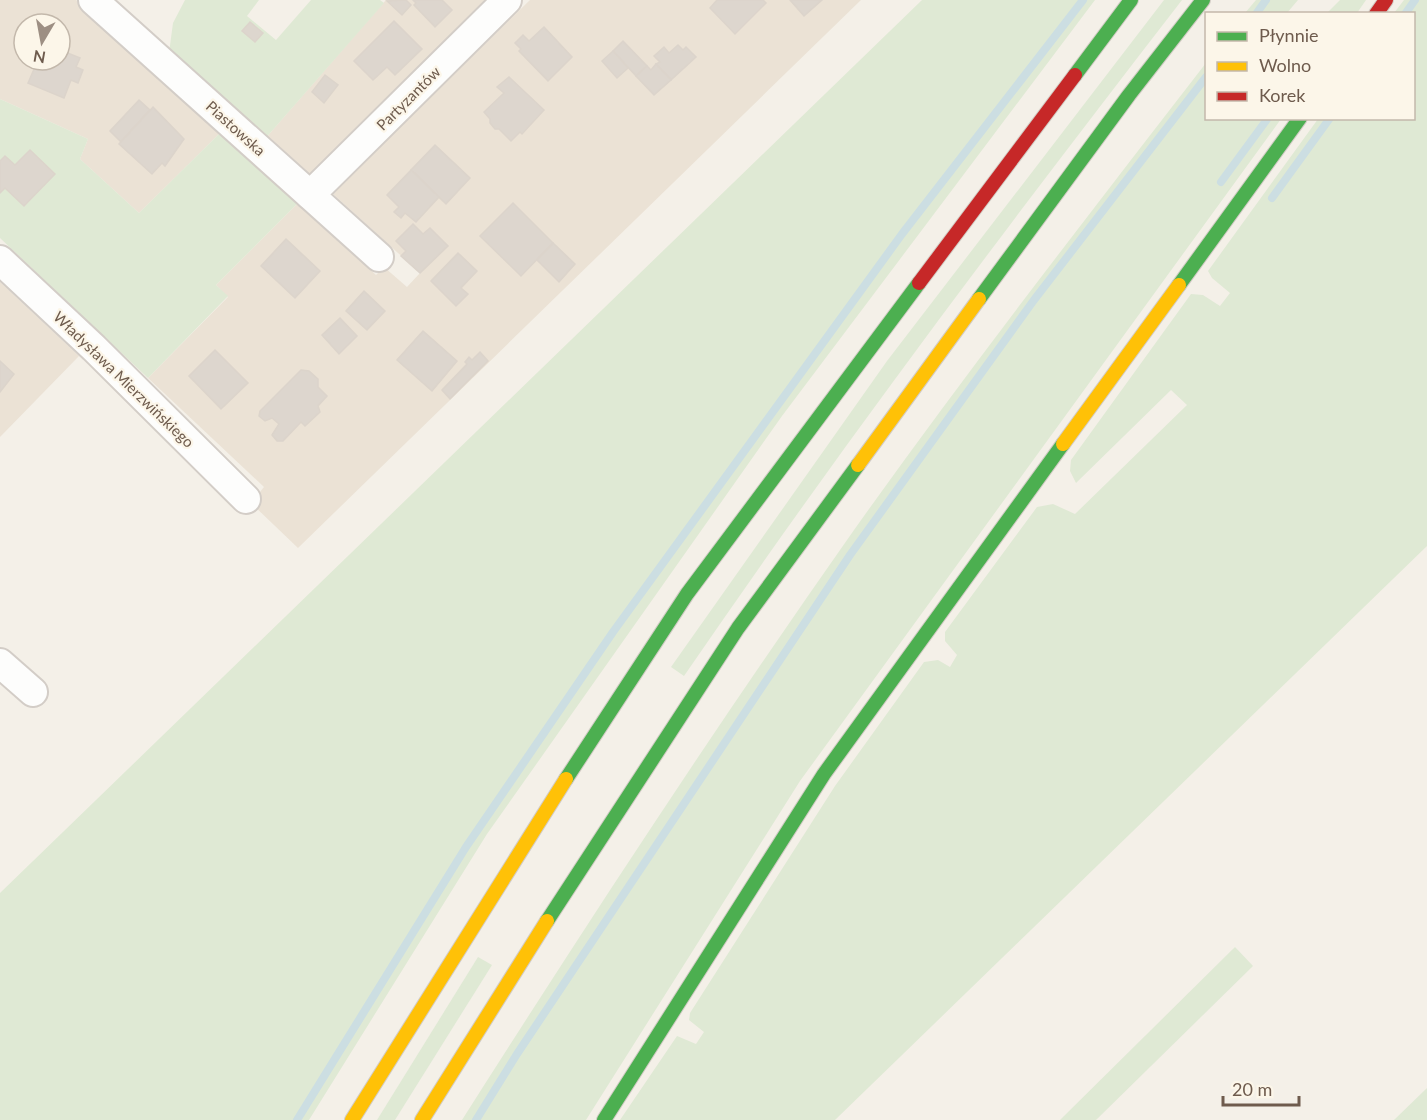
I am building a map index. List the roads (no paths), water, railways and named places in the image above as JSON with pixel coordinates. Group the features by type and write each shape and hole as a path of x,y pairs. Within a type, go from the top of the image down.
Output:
{"main road":[{"path":"352,1120 507,868 687,594 1131,0"},
{"path":"422,1120 559,902 738,628 1129,95 1203,0"},
{"path":"604,1120 744,895 824,774 1299,120"}],"street":[{"name":"Piastowska","path":"93,0 379,257"},
{"name":"Partyzantów","path":"310,195 507,0"},
{"name":"Władysława Mierzwińskiego","path":"0,260 94,348 246,499"},
{"path":"0,663 33,692"}],"waterway":[{"path":"297,1120 466,847 613,632 902,234 1083,0"},
{"path":"1257,12 1266,0"},
{"path":"1406,12 1415,0"},
{"path":"476,1120 517,1054 850,555 1034,300 1205,78"},
{"path":"1221,182 1267,120"},
{"path":"1272,198 1329,120"}]}
